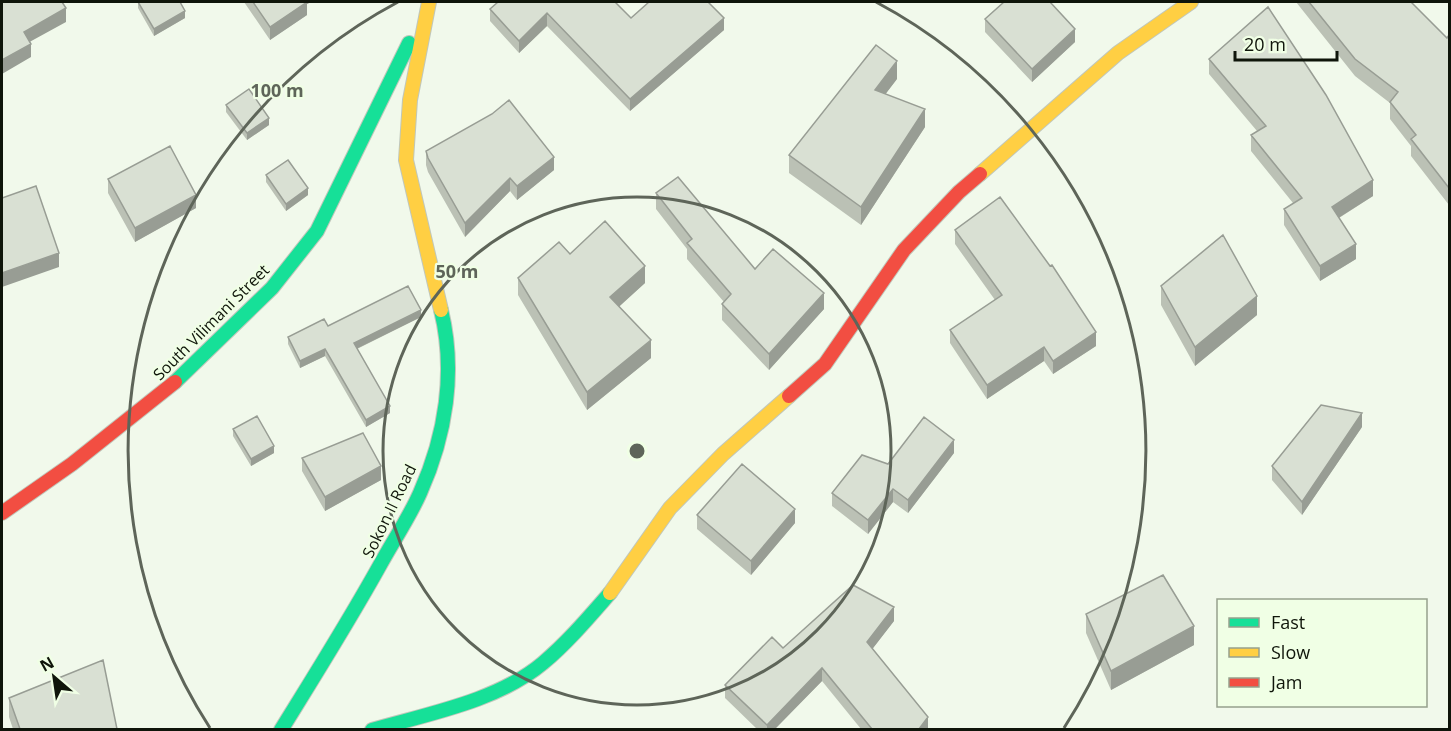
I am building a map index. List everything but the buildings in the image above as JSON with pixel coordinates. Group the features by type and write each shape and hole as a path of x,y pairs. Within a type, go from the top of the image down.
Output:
{"street":[{"name":"South Vilimani Street","path":"2,513 72,464 165,392 272,288 317,231 429,2"},
{"name":"Sokon II Road","path":"281,729 360,601 415,502 438,442 446,409 449,380 445,325 406,160 410,104 429,2"},
{"path":"372,729 476,700 506,686 542,664 585,622 619,584 670,508 691,485 825,364 904,250 959,192 1118,53 1191,2"}],"traffic: fast":[{"path":"175,382 272,288 317,231 409,43"},
{"path":"281,730 406,520 429,471 442,426 448,379 448,356 441,310"},
{"path":"372,730 484,697 525,676 561,647 610,593"}],"traffic: slow":[{"path":"429,2 410,100 406,160 441,310"},
{"path":"980,174 1118,53 1191,2"},
{"path":"610,593 670,508 723,454 789,396"}],"traffic: jam":[{"path":"789,396 825,364 904,250 959,192 980,174"},
{"path":"2,513 72,464 175,382"}]}
